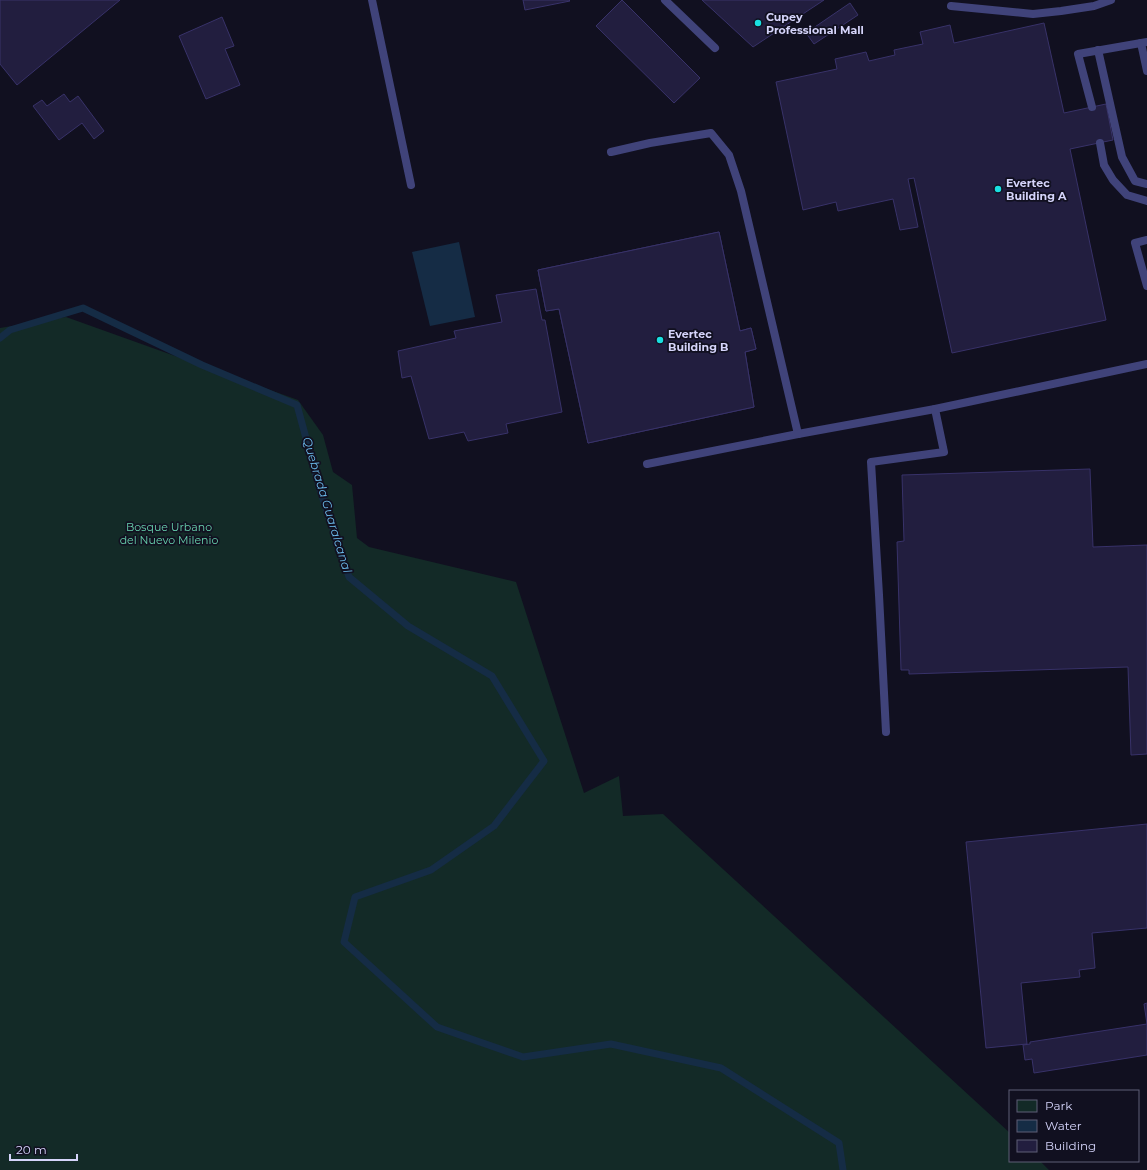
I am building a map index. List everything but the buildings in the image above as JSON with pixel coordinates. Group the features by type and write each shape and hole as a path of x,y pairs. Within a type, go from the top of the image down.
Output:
{"lane":[{"path":"372,0 411,185"},
{"path":"665,0 715,48"},
{"path":"951,6 1033,14 1094,6 1112,0"},
{"path":"1092,107 1078,54 1144,42 1147,70"},
{"path":"1098,50 1122,157 1135,181 1147,184"},
{"path":"611,152 650,142 711,133 729,154 741,191 798,434"},
{"path":"1100,143 1104,165 1113,180 1127,195 1147,201"},
{"path":"1147,240 1135,243 1147,286"},
{"path":"647,464 935,408 1147,364"},
{"path":"886,732 871,462 944,452 935,408"}],"green space":[{"name":"Bosque Urbano del Nuevo Milenio","path":"66,317 298,400 323,435 333,472 352,485 357,538 369,547 516,582 584,793 619,776 623,816 663,814 1009,1132 1009,1162 1041,1162 1049,1170 0,1170 0,328"}],"water":[{"path":"459,242 475,317 430,326 412,252"}],"waterway":[{"name":"Quebrada Guaralcanal","path":"0,338 10,330 83,308 202,365 297,405 321,493 349,577 408,626 492,676 544,761 494,826 431,870 355,897 344,942 437,1027 523,1057 611,1044 721,1068 839,1143 843,1170"}],"place":[{"name":"Cupey Professional Mall","path":"758,23"},
{"name":"Evertec Building A","path":"998,189"},
{"name":"Evertec Building B","path":"660,340"}]}
